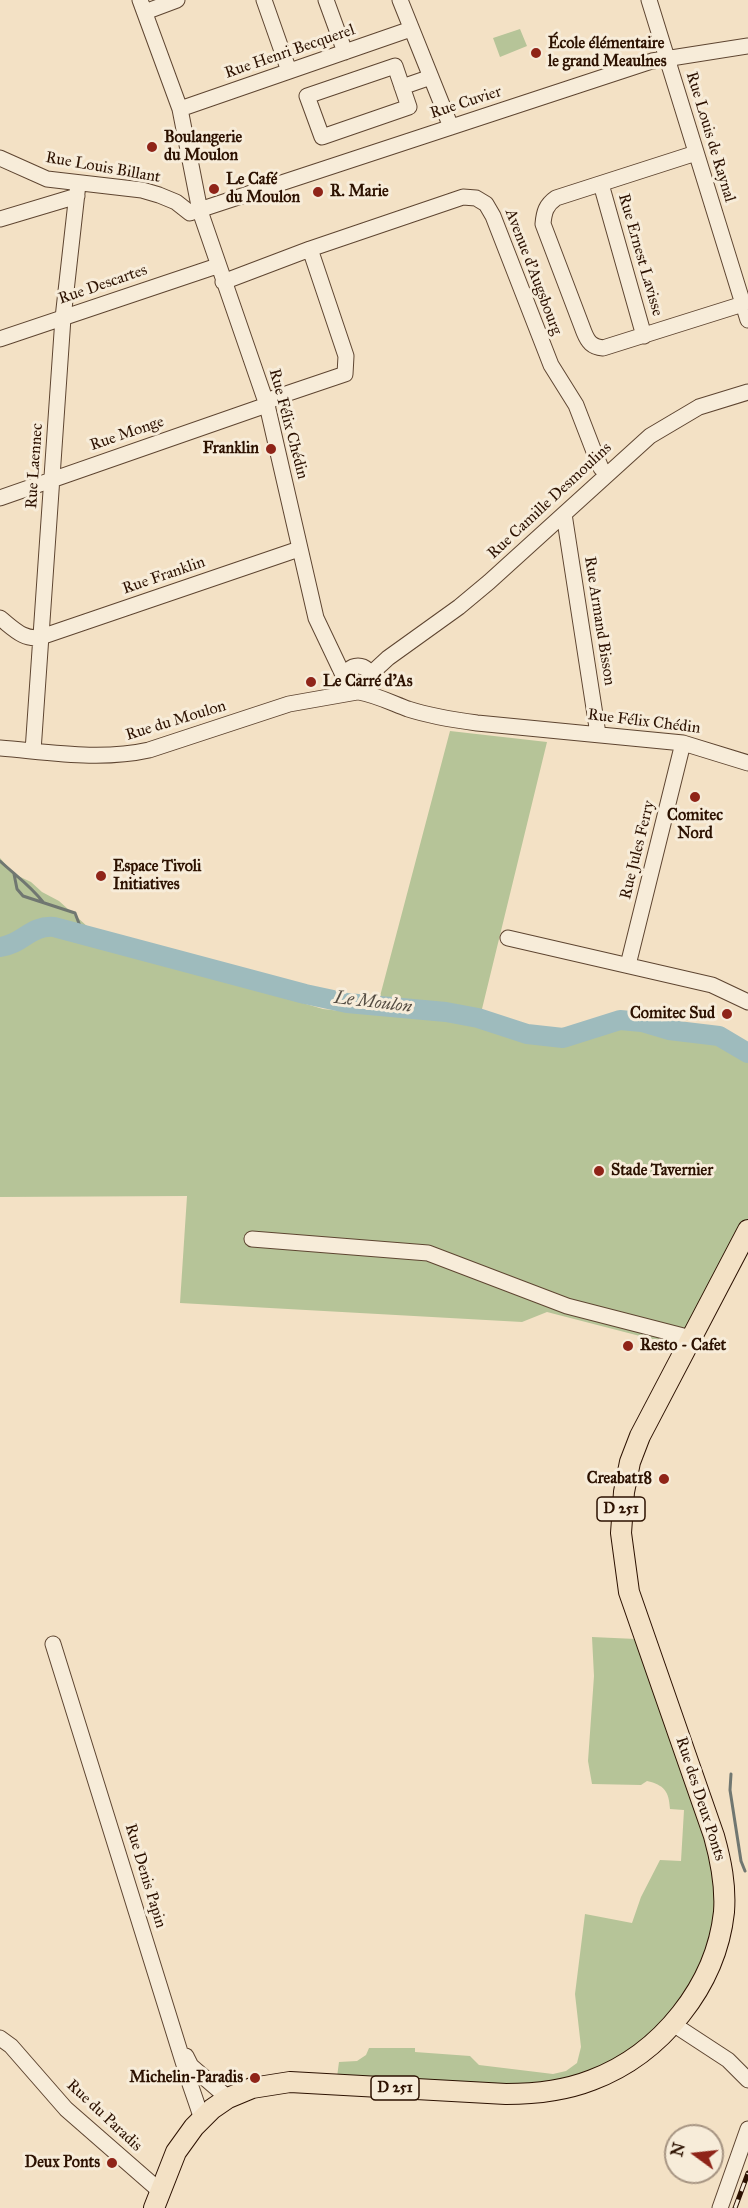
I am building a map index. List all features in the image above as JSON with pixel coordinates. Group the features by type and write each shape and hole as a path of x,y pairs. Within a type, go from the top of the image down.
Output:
{"main road":[{"name":"Rue des Deux Ponts","path":"160,2203 167,2173 176,2152 198,2123 228,2098 261,2085 290,2082 506,2094 559,2090 592,2080 622,2065 647,2048 673,2024 695,1994 713,1955 724,1912 722,1868 714,1836 629,1592 621,1533 624,1492 636,1446 748,1230"}],"street":[{"path":"142,6 177,0"},
{"path":"264,0 290,71"},
{"path":"326,0 345,52"},
{"path":"400,0 452,127"},
{"name":"Rue Louis de Raynal","path":"649,0 748,320"},
{"name":"Rue Félix Chédin","path":"142,6 180,109 200,211 217,266 267,405 316,618 331,650 358,680 379,692 392,703 443,718 683,743 748,763"},
{"name":"Rue Henri Becquerel","path":"180,109 411,29"},
{"name":"Rue Cuvier","path":"200,211 652,61 748,46"},
{"path":"395,66 402,87 409,107 322,137 307,96 395,66"},
{"path":"402,87 430,77"},
{"path":"696,153 556,198 548,204 543,224 588,342 595,347 603,348 743,304"},
{"name":"Rue Louis Billant","path":"0,158 77,190 142,190 176,202 190,213 200,211"},
{"name":"Rue Ernest Lavisse","path":"601,184 644,336"},
{"path":"0,219 77,190"},
{"name":"Rue Laennec","path":"33,751 63,318 77,190"},
{"name":"Avenue d'Augsbourg","path":"223,282 310,249 463,197 476,198 486,204 493,216 551,365 576,405 601,468 607,474"},
{"name":"Rue Monge","path":"0,498 267,405 274,398 345,374 346,356 310,249"},
{"name":"Rue Descartes","path":"0,339 217,266"},
{"name":"Rue Camille Desmoulins","path":"358,680 375,670 388,658 459,607 650,436 699,407 748,392"},
{"name":"Rue Armand Bisson","path":"564,514 598,734"},
{"name":"Rue Franklin","path":"41,637 299,549"},
{"path":"0,618 23,636 33,639 41,637"},
{"name":"Rue du Moulon","path":"0,748 92,756 127,755 149,750 289,704 322,697 358,680"},
{"name":"Rue Jules Ferry","path":"628,965 683,743"},
{"path":"508,938 712,986 748,1002"},
{"path":"252,1239 428,1253 567,1306 691,1338"},
{"name":"Rue Denis Papin","path":"53,1644 176,2037 190,2084 198,2123"},
{"path":"673,2024 728,2060 748,2080"},
{"path":"176,2037 191,2066 228,2098"},
{"name":"Rue du Paradis","path":"0,2038 11,2046 66,2109 160,2203"},
{"path":"720,2208 748,2129"}],"green space":[{"path":"520,29 527,46 500,57 493,38"},
{"path":"450,731 547,742 481,1013 447,1006 379,1000"},
{"path":"0,858 14,874 31,882 42,892 59,901 88,927 135,940 238,984 323,1009 434,1018 475,1026 532,1043 583,1033 620,1020 642,1022 669,1030 719,1036 746,1051 748,1053 748,1236 698,1348 667,1343 547,1312 522,1322 180,1303 187,1196 0,1197"},
{"path":"592,1637 636,1639 706,1838 718,1894 713,1930 699,1971 672,2014 641,2044 598,2069 560,2080 511,2085 337,2077 339,2062 357,2061 366,2055 369,2048 415,2048 415,2052 470,2056 479,2065 553,2074 566,2071 577,2063 581,2047 575,1994 585,1914 632,1923 641,1897 660,1860 681,1861 684,1810 670,1809 665,1790 647,1781 641,1785 592,1784 588,1761 594,1676"}],"waterway":[{"path":"0,861 43,902"},
{"path":"14,874 17,889 23,896 75,913 83,934"},
{"name":"Le Moulon","path":"0,947 39,929 54,927 305,994 347,1003 446,1012 478,1018 527,1034 563,1038 620,1020 642,1022 669,1030 719,1036 748,1053"},
{"path":"731,1774 730,1790 741,1861 745,1871"}],"railway":[{"path":"735,2208 748,2173"}],"place":[{"name":"École élémentaire le grand Meaulnes","path":"536,53"},
{"name":"Boulangerie du Moulon","path":"152,147"},
{"name":"Le Café du Moulon","path":"214,189"},
{"name":"R. Marie","path":"318,192"},
{"name":"Franklin","path":"271,449"},
{"name":"Le Carré d'As","path":"311,682"},
{"name":"Comitec Nord","path":"695,797"},
{"name":"Espace Tivoli Initiatives","path":"101,876"},
{"name":"Comitec Sud","path":"727,1014"},
{"name":"Stade Tavernier","path":"599,1171"},
{"name":"Resto - Cafet","path":"628,1346"},
{"name":"Creabat18","path":"664,1479"},
{"name":"Michelin-Paradis","path":"255,2078"},
{"name":"Deux Ponts","path":"112,2163"}]}
